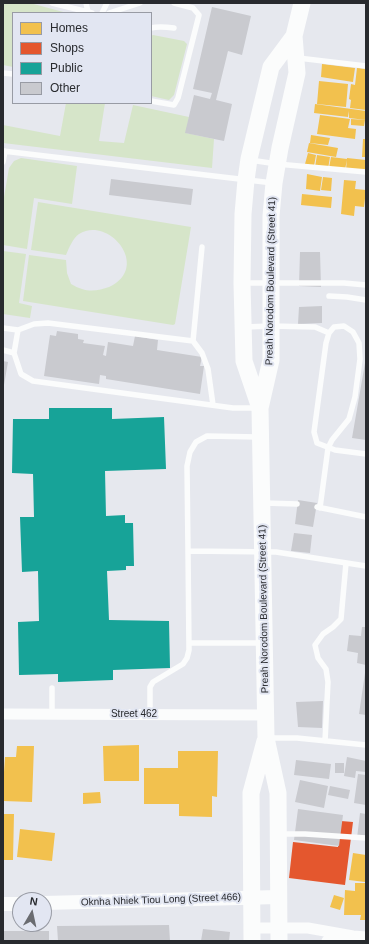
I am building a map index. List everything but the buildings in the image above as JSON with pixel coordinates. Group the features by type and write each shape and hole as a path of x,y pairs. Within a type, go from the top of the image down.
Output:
{"main road":[{"name":"Preah Norodom Boulevard (Street 41)","path":"278,935 278,793 266,738 260,408 271,360 271,216 274,183 298,73 294,36 302,3"},
{"name":"Preah Norodom Boulevard (Street 41)","path":"260,408 244,361 242,282 243,214 246,180 271,67 294,36"},
{"name":"Preah Norodom Boulevard (Street 41)","path":"252,935 251,793 266,738"}],"street":[{"name":"Street 462","path":"3,714 266,714"},
{"name":"Oknha Nhiek Tiou Long (Street 466)","path":"52,903 278,898"},
{"path":"252,935 278,935 315,928 353,936 366,937"},
{"path":"327,941 353,936"}],"lane":[{"path":"52,3 90,12"},
{"path":"86,3 90,12"},
{"path":"102,12 107,3"},
{"path":"112,12 140,3"},
{"path":"152,101 174,105 178,98 198,15 193,8 174,3"},
{"path":"152,28 174,28"},
{"path":"296,58 366,66"},
{"path":"3,162 4,152 274,183"},
{"path":"250,160 277,164 366,172"},
{"path":"202,247 193,341 202,354 208,369 212,404"},
{"path":"242,282 344,283 366,285"},
{"path":"329,296 366,300"},
{"path":"3,328 18,330 34,324 48,323 193,341"},
{"path":"366,454 328,448 317,443 314,432 326,343 329,333 334,327 344,326 353,332 359,343 360,359 355,397 349,419 332,440 328,448 318,508 366,517"},
{"path":"243,327 315,327 329,333"},
{"path":"18,330 14,353 22,374 33,381 233,408 260,408"},
{"path":"3,350 14,353"},
{"path":"150,714 150,687 153,682 183,664 187,658 189,650 187,466 190,452 196,442 207,436 261,437"},
{"path":"262,503 298,504"},
{"path":"188,551 263,551 366,566"},
{"path":"325,741 328,682 326,669 318,658 315,645 323,634 341,620 346,563"},
{"path":"189,643 264,643"},
{"path":"52,688 52,714"},
{"path":"266,738 297,738 366,745"},
{"path":"278,834 305,834 366,838"}],"green space":[{"path":"3,3 30,3 63,12 12,12 12,67 3,65"},
{"path":"152,36 184,41 187,44 174,95 169,100 152,96"},
{"path":"66,104 105,104 99,141 124,143 133,105 189,117 186,133 214,139 212,168 3,143 3,125 60,136"},
{"path":"21,158 77,166 72,204 34,198 27,249 3,245 3,203 9,168 14,161"},
{"path":"38,202 191,227 175,324 173,325 23,301 29,255 66,260 67,273 71,284 81,289 99,290 109,287 121,278 127,268 126,256 121,246 113,237 102,231 90,230 79,234 73,241 66,255 31,250"},
{"path":"3,251 26,254 19,303 32,306 30,318 3,314"}]}
